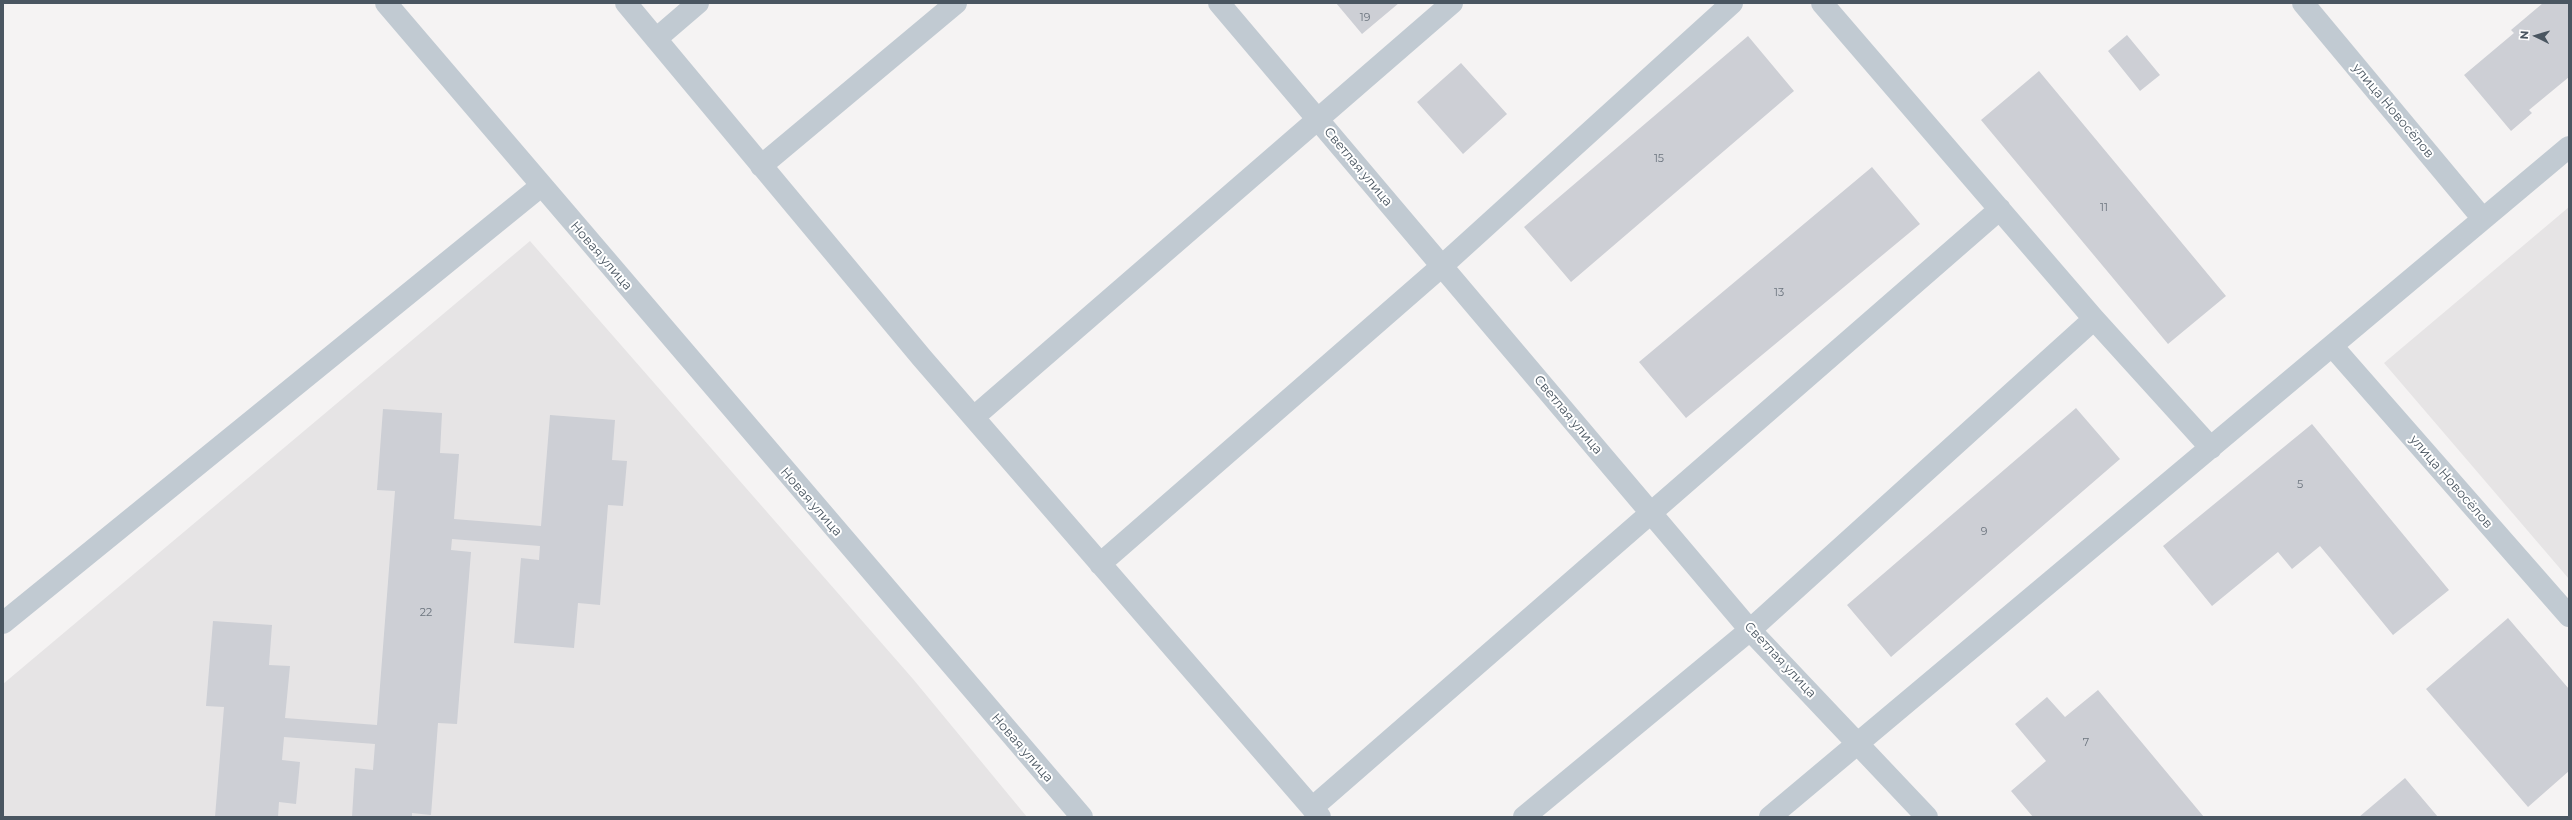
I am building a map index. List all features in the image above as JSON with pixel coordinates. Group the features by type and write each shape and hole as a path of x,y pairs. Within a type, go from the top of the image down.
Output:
{"street":[{"name":"Новая улица","path":"386,3 1082,817"},
{"path":"626,3 761,166 974,418 1316,812 1652,513 2000,210"},
{"path":"656,39 698,3"},
{"path":"761,166 956,3"},
{"name":"Светлая улица","path":"1219,3 1750,630 1927,817"},
{"path":"974,418 1452,3"},
{"path":"1100,564 1442,266 1732,3"},
{"path":"1822,3 2094,319 2211,448"},
{"name":"улица Новосёлов","path":"2303,3 2483,219"},
{"path":"1770,817 2333,347 2569,147"},
{"path":"3,623 541,186"},
{"path":"1524,817 1750,630 2094,319"},
{"name":"улица Новосёлов","path":"2333,347 2569,616"}],"shaded area":[{"path":"2569,207 2569,579 2384,363"},
{"path":"530,241 913,679 1027,817 3,817 3,684"}],"building":[{"path":"1336,3 1399,3 1362,34"},
{"path":"2543,3 2569,3 2569,77 2529,110 2532,113 2511,131 2464,75 2514,33 2511,30"},
{"path":"2127,35 2160,75 2140,91 2108,51"},
{"path":"1748,36 1794,91 1571,282 1524,227"},
{"path":"1461,63 1507,114 1463,154 1417,102"},
{"path":"2039,71 2226,296 2168,344 1981,120"},
{"path":"1872,167 1920,224 1686,418 1639,362"},
{"path":"2076,408 2120,459 1891,657 1847,605"},
{"path":"383,409 442,413 440,453 459,454 454,519 541,526 550,415 615,420 612,460 627,461 623,506 608,505 600,605 578,603 574,648 514,643 521,558 539,560 540,546 452,539 451,550 471,552 457,724 438,723 431,815 412,813 412,817 352,817 355,768 373,770 375,744 284,737 282,760 300,762 296,804 279,802 278,817 215,817 224,707 206,706 213,621 272,625 269,665 290,666 285,718 377,725 395,491 377,490"},
{"path":"2312,424 2449,590 2393,635 2320,546 2292,569 2278,552 2212,606 2163,546"},
{"path":"2508,618 2569,689 2569,771 2528,807 2426,689"},
{"path":"2098,690 2204,817 2033,817 2011,791 2046,761 2015,724 2047,697 2065,717"},
{"path":"2405,778 2438,817 2359,817"}]}
